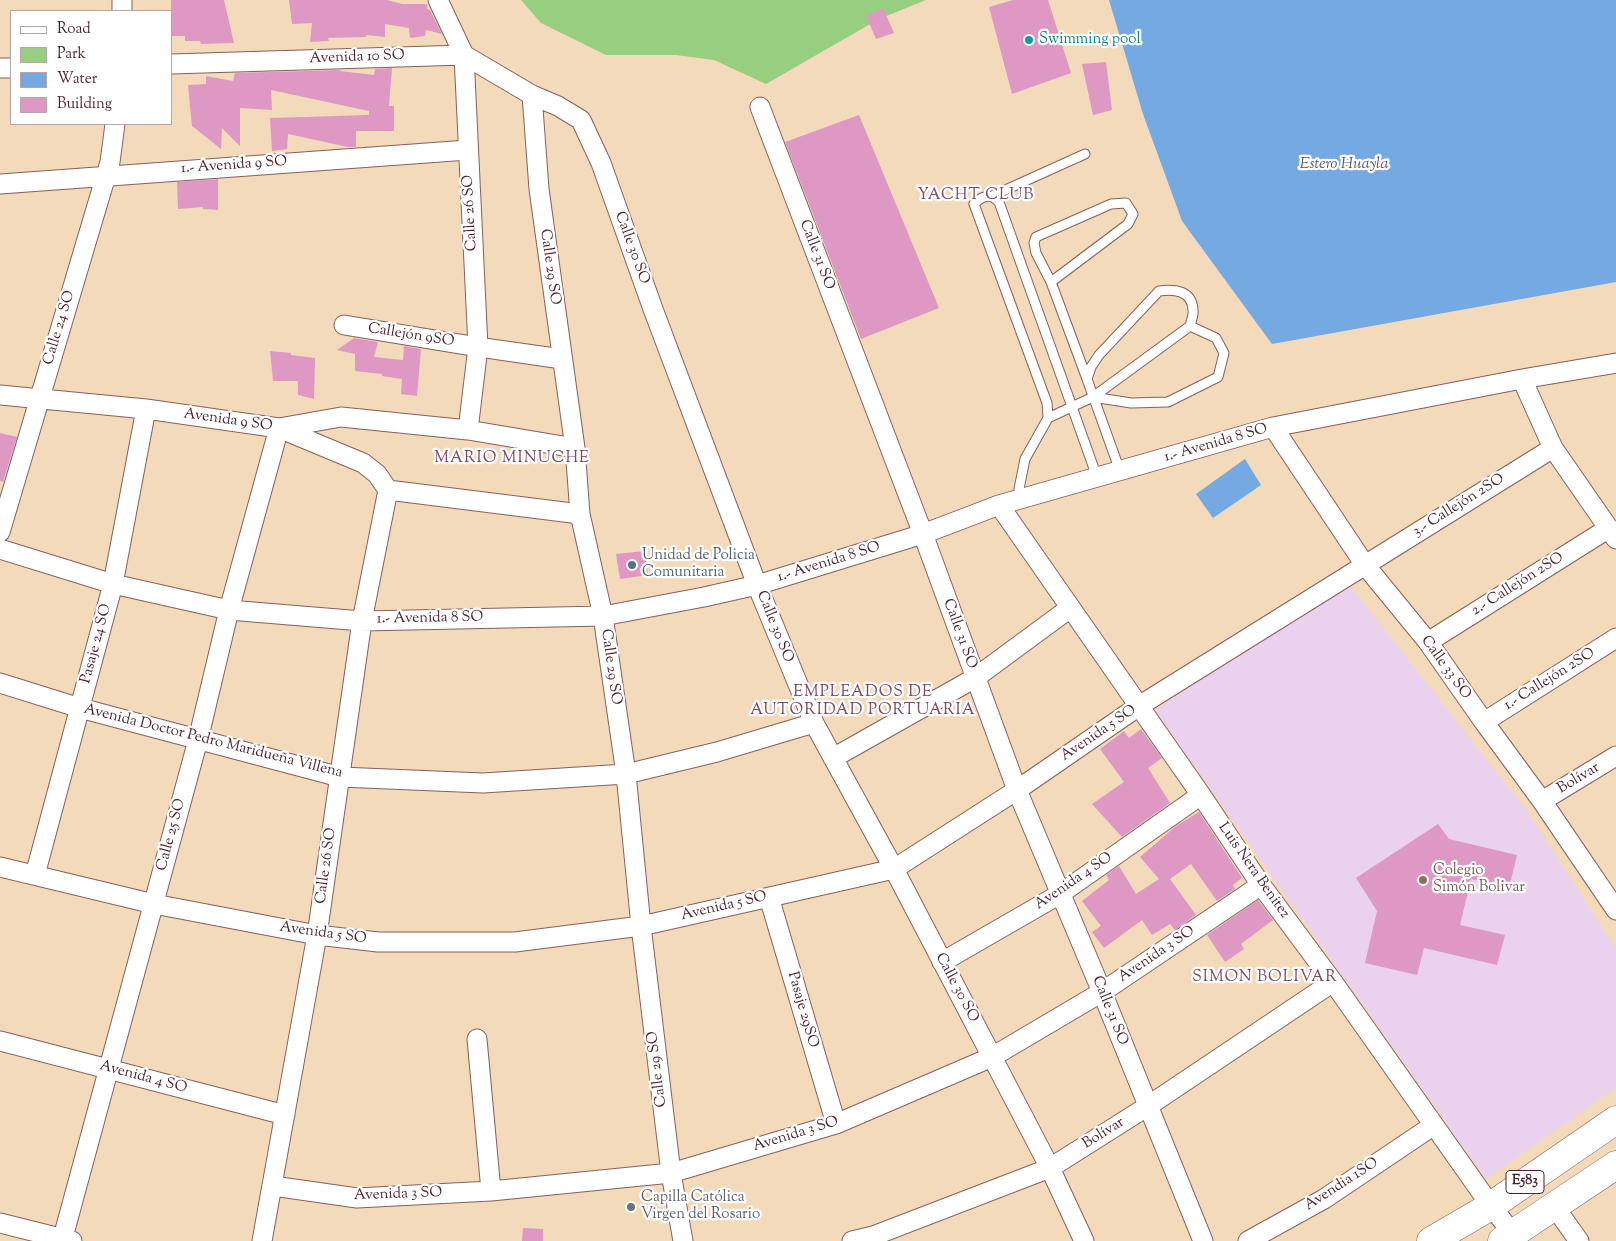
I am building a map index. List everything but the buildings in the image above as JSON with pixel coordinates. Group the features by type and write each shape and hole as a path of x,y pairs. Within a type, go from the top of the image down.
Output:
{"main road":[{"name":"E583","path":"1431,1241 1490,1206 1616,1120"},
{"name":"E583","path":"1507,1238 1616,1165"}],"street":[{"name":"Calle 26 SO","path":"438,0 464,55 478,347 468,430"},
{"name":"Avenida 10 SO","path":"172,64 464,55"},
{"path":"464,55 532,95"},
{"name":"Calle 29 SO","path":"532,95 539,189 575,448 580,514 603,616 626,774 641,926 670,1173 683,1241"},
{"name":"Calle 30 SO","path":"532,95 558,106 581,120 601,163 653,309 757,585 814,723 894,869 1050,1168 1084,1241"},
{"name":"Calle 31 SO","path":"760,107 923,534 1017,790 1102,992 1203,1241"},
{"name":"Calle 24 SO","path":"0,532 110,162 115,125"},
{"name":"1.- Avenida 9 SO","path":"0,184 468,150"},
{"name":"Callejón 9SO","path":"344,326 562,359"},
{"name":"1.- Avenida 8 SO","path":"0,549 113,584 229,610 362,621 603,616 757,585 923,534 999,505 1273,427 1522,379 1616,363"},
{"path":"1522,379 1553,448 1612,533"},
{"name":"Avenida 9 SO","path":"0,395 146,409 279,428 341,417 468,430 575,448"},
{"name":"Pasaje 24 SO","path":"35,875 113,584 146,409"},
{"name":"Calle 33 SO","path":"1273,427 1365,565 1428,642 1542,801 1616,910"},
{"path":"279,428 363,463 377,474 388,490 580,514"},
{"name":"Calle 25 SO","path":"66,1240 108,1069 198,740 229,610 279,428"},
{"name":"3.- Callejón 2SO","path":"1365,565 1553,448"},
{"name":"Calle 26 SO","path":"262,1241 317,935 362,621 388,490"},
{"name":"Luis Nera Benitez","path":"999,505 1201,794 1261,885 1434,1125 1490,1206 1507,1238"},
{"name":"2.- Callejón 2SO","path":"1428,642 1612,533"},
{"name":"Avenida 5 SO","path":"0,867 154,904 317,935 378,942 515,942 641,926 894,869 1017,790 1139,706 1365,565"},
{"path":"833,758 975,678 1070,608"},
{"name":"1.- Callejón 2SO","path":"1484,722 1616,638"},
{"name":"Avenida Doctor Pedro Maridueña Villena","path":"0,683 80,708 340,777 483,783 626,774 717,752 814,723"},
{"name":"Bolívar","path":"1542,801 1616,756"},
{"name":"Avenida 4 SO","path":"942,962 1060,894 1201,794"},
{"name":"Avenida 3 SO","path":"273,1186 357,1198 491,1191 670,1173 836,1124 992,1057 1102,992 1261,885"},
{"name":"Pasaje 29SO","path":"769,897 836,1124"},
{"name":"Bolívar","path":"852,1241 874,1238 1050,1168 1148,1106 1332,982"},
{"path":"477,1039 491,1191"},
{"name":"Avenida 4 SO","path":"0,1041 285,1115"},
{"name":"Avendia 1SO","path":"1248,1241 1324,1199 1434,1125"},
{"path":"1554,1206 1578,1241"},
{"path":"0,1223 66,1240"}],"lane":[{"path":"1021,499 1019,489 1025,460 1048,418 1046,403 974,204 979,198 992,196 1085,154"},
{"path":"992,196 999,202 1097,477"},
{"path":"1051,282 1128,224 1133,214 1126,203 1111,204 1036,237 1034,243 1036,253 1051,282 1120,471"},
{"path":"1048,418 1092,397 1190,326 1193,310 1191,301 1184,292 1170,289 1159,291 1098,355 1091,367 1087,380"},
{"path":"1092,397 1131,403 1168,402 1218,377 1224,353 1216,338 1190,326"}],"shaded area":[{"name":"Colegio Simón Bolivar","path":"1348,583 1527,811 1616,949 1616,1088 1486,1179 1155,710"}],"green space":[{"path":"521,0 926,0 879,19 766,84 714,60 676,55 606,55 541,23"}],"water":[{"name":"Estero Huayla","path":"1109,0 1616,0 1616,282 1272,344 1182,221 1143,114"},
{"path":"1245,459 1261,485 1213,518 1196,494"}],"place":[{"name":"Swimming pool","path":"1029,40"},
{"name":"Unidad de Policia Comunitaria","path":"632,565"},
{"name":"Colegio Simón Bolivar","path":"1423,880"},
{"name":"Capilla Católica Virgen del Rosario","path":"631,1207"}],"district":[{"name":"YACHT CLUB","path":"976,196"},
{"name":"MARIO MINUCHE","path":"512,459"},
{"name":"EMPLEADOS DE AUTORIDAD PORTUARIA","path":"863,702"},
{"name":"SIMON BOLIVAR","path":"1265,978"}]}
